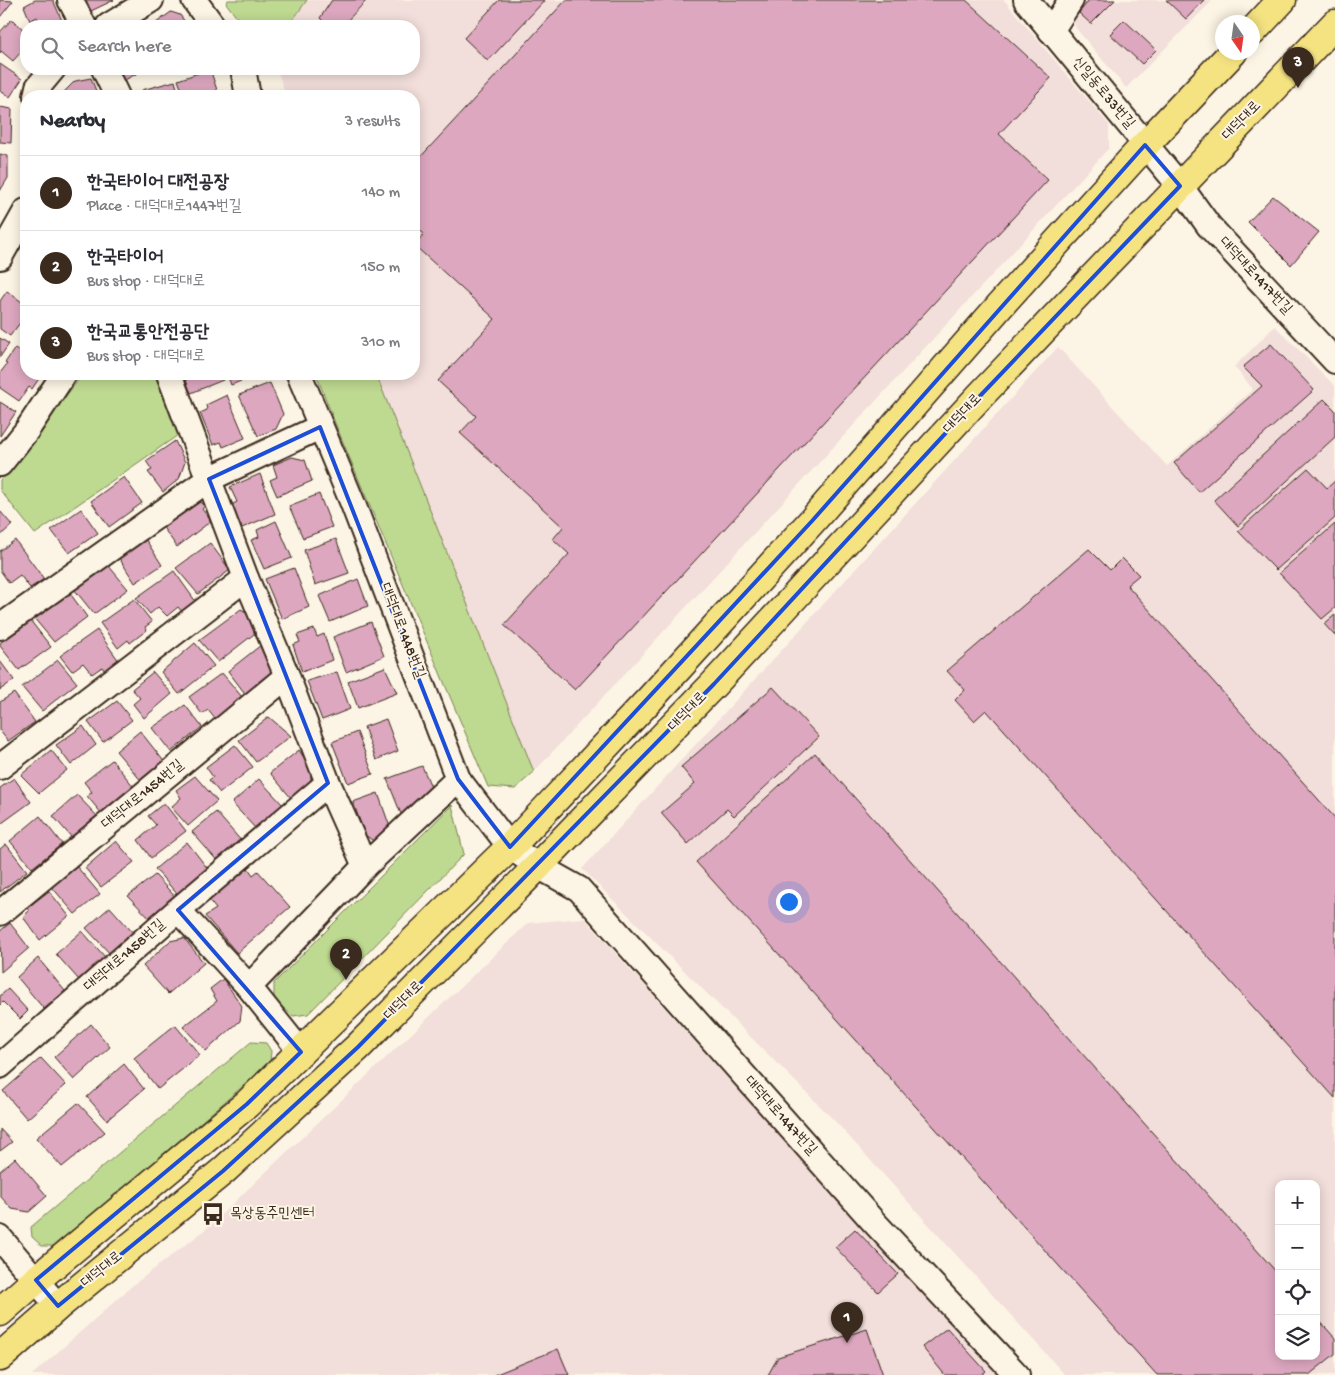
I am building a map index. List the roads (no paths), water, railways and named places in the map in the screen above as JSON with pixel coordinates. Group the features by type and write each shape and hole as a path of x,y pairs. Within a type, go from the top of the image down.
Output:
{"main road":[{"path":"1260,23 1282,0"},
{"name":"대덕대로","path":"0,1357 58,1306 223,1171 358,1047 538,866 714,684 979,397 1335,24"},
{"path":"0,1312 247,1104 510,847 650,699 805,529 1006,300 1226,60"}],"street":[{"path":"70,0 81,20"},
{"path":"118,20 150,0"},
{"path":"194,0 209,20"},
{"name":"신일동로33번길","path":"1026,0 1180,186"},
{"path":"1051,31 1071,0"},
{"path":"37,90 48,75"},
{"path":"107,75 114,90"},
{"path":"244,75 247,90"},
{"name":"대덕대로1417번길","path":"1180,186 1209,226 1335,361"},
{"path":"0,257 20,224"},
{"path":"0,464 27,430 60,380"},
{"path":"171,380 246,578 287,676 328,783 365,866"},
{"name":"대덕대로1448번길","path":"300,380 353,504 458,779 510,847 538,866"},
{"path":"0,627 209,479 320,427"},
{"path":"0,767 246,578"},
{"name":"대덕대로1454번길","path":"0,913 287,676"},
{"path":"249,988 365,866 458,779"},
{"path":"178,910 328,783"},
{"name":"대덕대로1447번길","path":"538,866 579,889 873,1220 1017,1375"},
{"name":"대덕대로1458번길","path":"2,1060 178,910 249,988 301,1052"},
{"path":"0,1238 58,1306"}],"place":[{"name":"한국교통안전공단","path":"1298,88"},
{"name":"한국타이어","path":"346,980"},
{"name":"목상동주민센터","path":"213,1214"},
{"name":"한국타이어 대전공장","path":"847,1343"}]}
